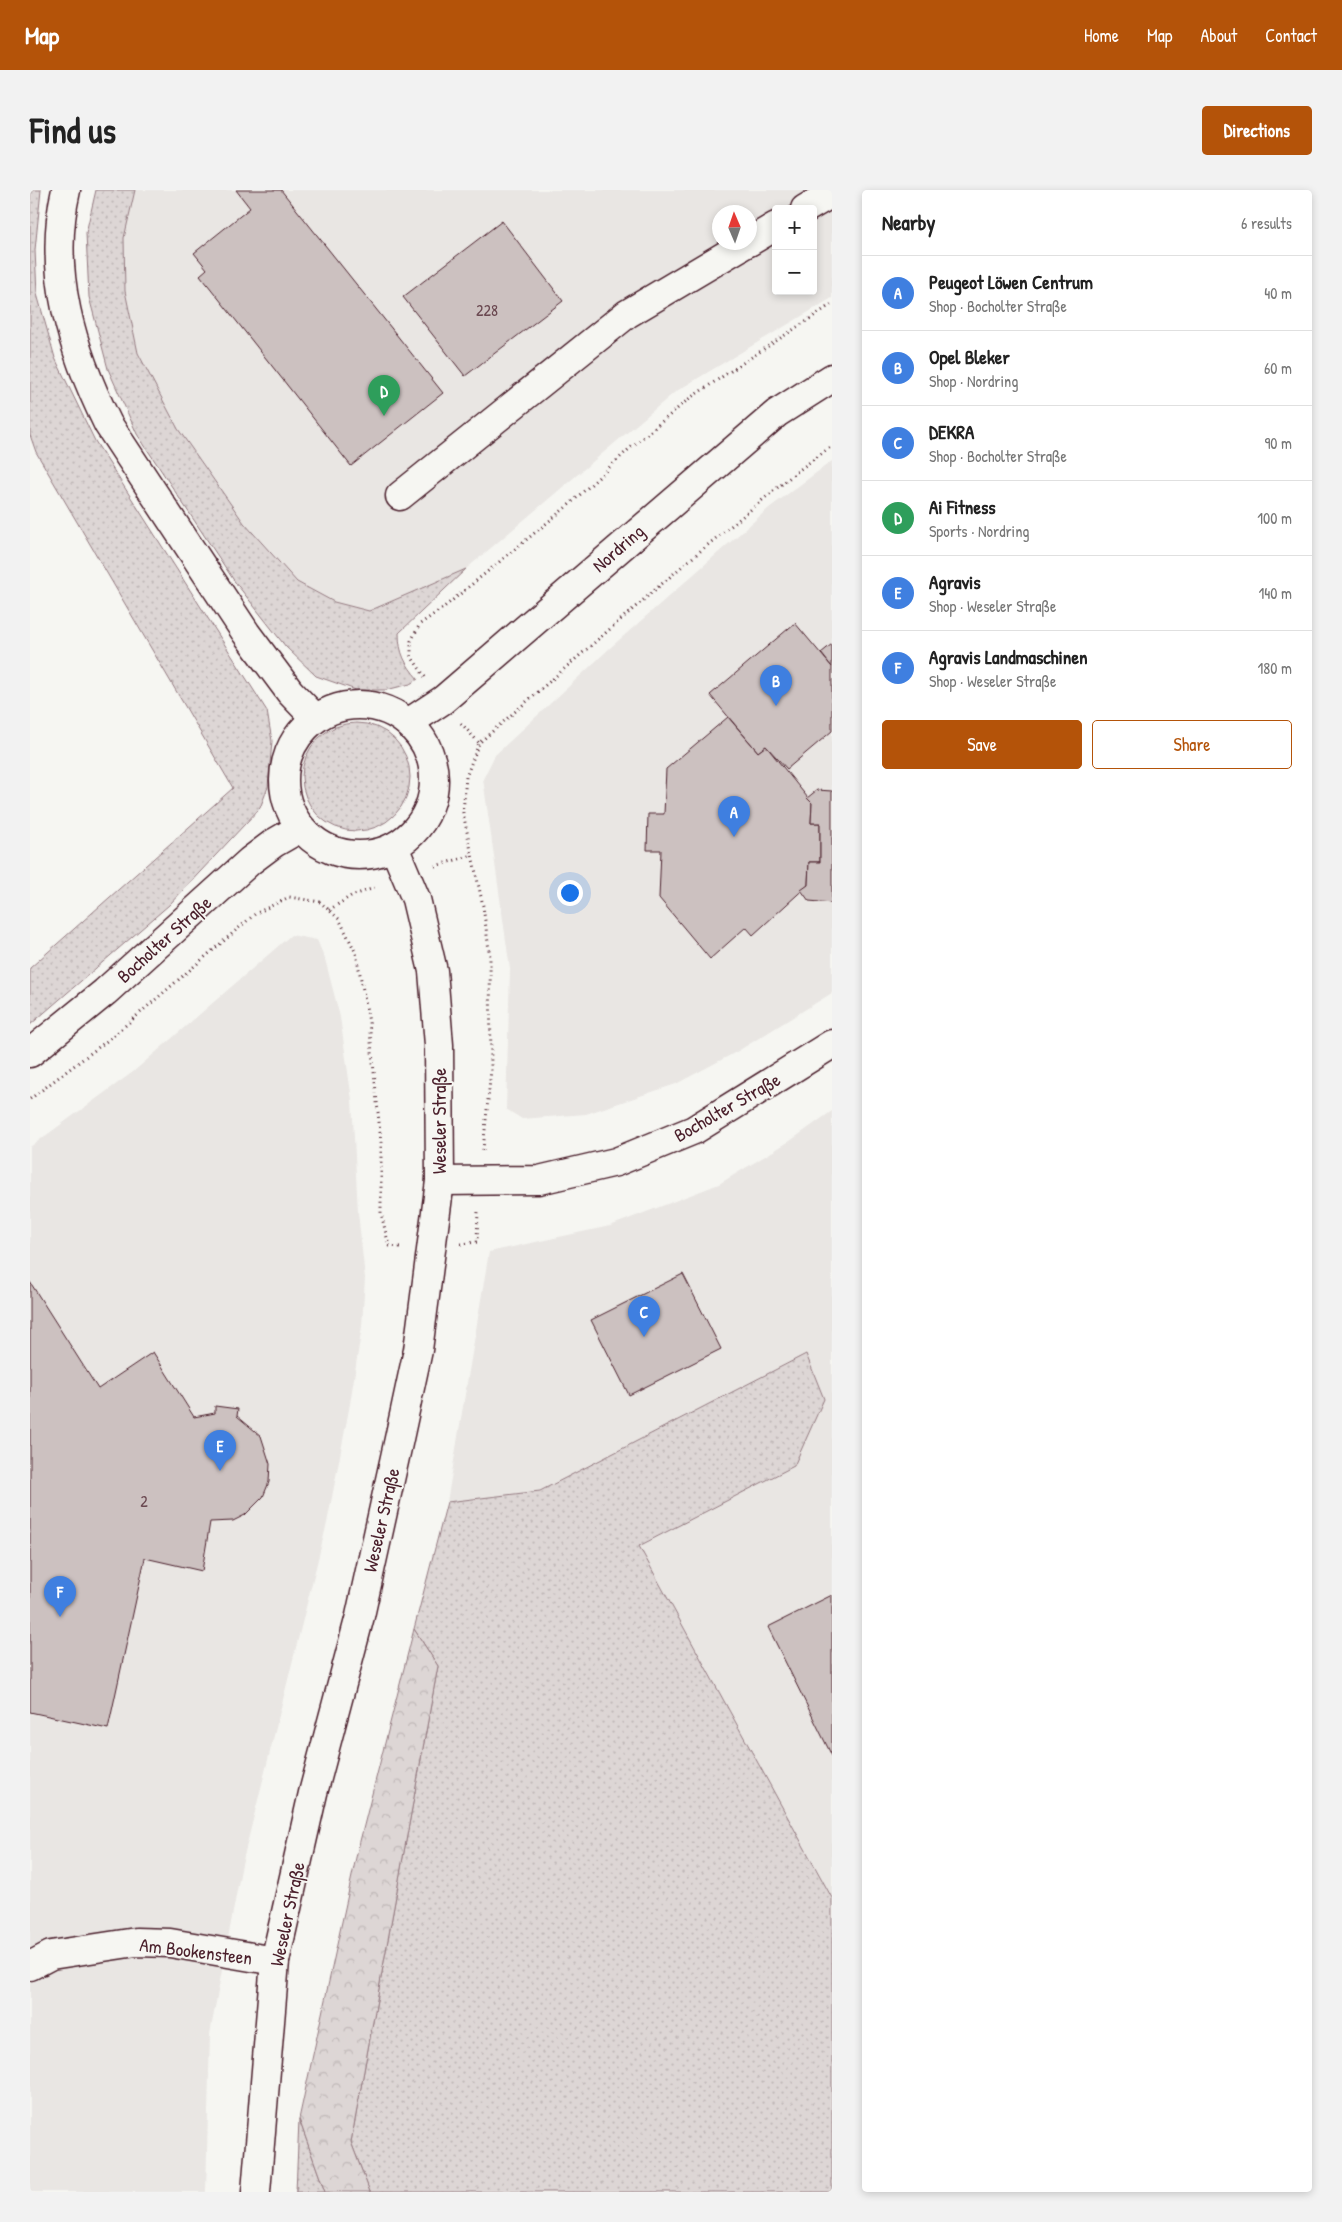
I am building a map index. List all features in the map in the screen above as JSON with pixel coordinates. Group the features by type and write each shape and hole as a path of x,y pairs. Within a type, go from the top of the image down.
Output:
{"street":[{"path":"66,190 59,241 61,280 74,346 89,386 108,424 246,633 290,692 314,718"},
{"path":"811,205 832,192"},
{"path":"757,237 772,228"},
{"path":"400,496 627,314 735,250"},
{"name":"Nordring","path":"408,723 443,700 777,413 832,378"},
{"path":"362,704 387,710 408,723 424,741 433,764 434,788 427,812 414,832 394,847 370,855 344,854 320,845 300,828 288,806 283,782 286,758 297,736 314,718 337,707 362,704"},
{"name":"Bocholter Straße","path":"30,1053 105,992 250,861 274,843 300,828"},
{"name":"Weseler Straße","path":"256,2192 275,1962 313,1793 360,1616 418,1350 440,1181 439,1045 433,971 416,899 394,847"},
{"name":"Bocholter Straße","path":"440,1181 539,1180 616,1162 694,1130 832,1044"},
{"name":"Am Bookensteen","path":"30,1966 51,1955 136,1942 179,1945 275,1962"}],"path":[{"path":"479,743 443,700 411,656 411,640 420,624 444,608 570,504 628,450 690,398 832,304"},
{"path":"30,1099 112,1037 211,954 255,914 289,897 320,902 339,919 356,953 369,1022 380,1142 381,1213 389,1246 430,1250 477,1242 480,1180 491,1070 490,957 483,906 463,813 466,777 479,743 687,562 799,470 832,446"}],"shaded area":[{"path":"135,190 832,190 832,298 675,392 466,569 369,611 334,602 297,582 244,523 178,429 138,353 125,291 124,238"},
{"path":"832,461 832,993 738,1051 676,1084 586,1114 522,1119 506,1109 510,969 483,779 495,755 610,648 769,508"},
{"path":"291,935 317,940 325,959 340,1017 352,1100 358,1212 365,1278 362,1326 350,1404 327,1523 242,1864 210,2034 206,2192 30,2192 30,1147 133,1072"},
{"path":"832,1111 832,1898 639,1546 794,1466 806,1354 540,1491 447,1502 489,1252 610,1226 719,1184 790,1141"}],"green space":[{"path":"30,190 41,190 35,250 37,294 55,358 95,441 267,711 272,741 268,787 260,808 169,905 30,1025 30,968 233,788 36,452 30,435"},
{"path":"96,190 135,190 124,238 125,291 138,353 178,429 244,523 297,582 334,602 369,611 466,569 399,633 400,647 404,658 418,679 410,684 386,690 356,690 316,676 286,647 235,582 137,434 108,369 89,297 86,233"},
{"path":"356,723 377,727 394,739 406,756 410,777 406,798 394,815 377,827 356,831 335,827 318,815 306,798 302,777 306,756 318,739 335,727"},
{"path":"806,1354 824,1399 794,1466 639,1546 832,1898 832,2192 370,2192 351,2142 438,1666 414,1629 447,1502 540,1491"},
{"path":"414,1629 438,1666 351,2142 370,2192 325,2192 299,2119 357,1853"},
{"path":"299,2119 325,2192 296,2192"}],"building":[{"path":"236,190 281,190 443,393 351,466 200,275 207,269 194,253 250,208"},
{"path":"502,221 563,301 465,376 403,297"},
{"path":"795,623 832,667 832,731 787,769 766,746 758,752 710,695"},
{"path":"832,644 832,667 821,653"},
{"path":"728,717 758,752 766,746 812,803 811,823 820,823 820,862 809,862 808,885 753,935 746,927 710,959 659,898 661,850 647,850 648,814 664,814 666,769"},
{"path":"817,790 832,791 832,903 809,901 801,890 808,885 809,862 820,862 820,823 811,823 812,803 807,798"},
{"path":"683,1274 721,1349 629,1395 591,1320"},
{"path":"30,1282 98,1389 153,1352 194,1417 215,1413 215,1406 238,1409 237,1416 261,1436 270,1464 269,1482 263,1497 245,1515 233,1521 210,1522 202,1571 145,1558 108,1729 30,1712"},
{"path":"832,1595 832,1756 768,1627"}],"place":[{"name":"Ai Fitness","path":"384,416"},
{"name":"Opel Bleker","path":"776,706"},
{"name":"Peugeot Löwen Centrum","path":"734,837"},
{"name":"DEKRA","path":"644,1337"},
{"name":"Agravis","path":"220,1471"},
{"name":"Agravis Landmaschinen","path":"60,1617"}]}
